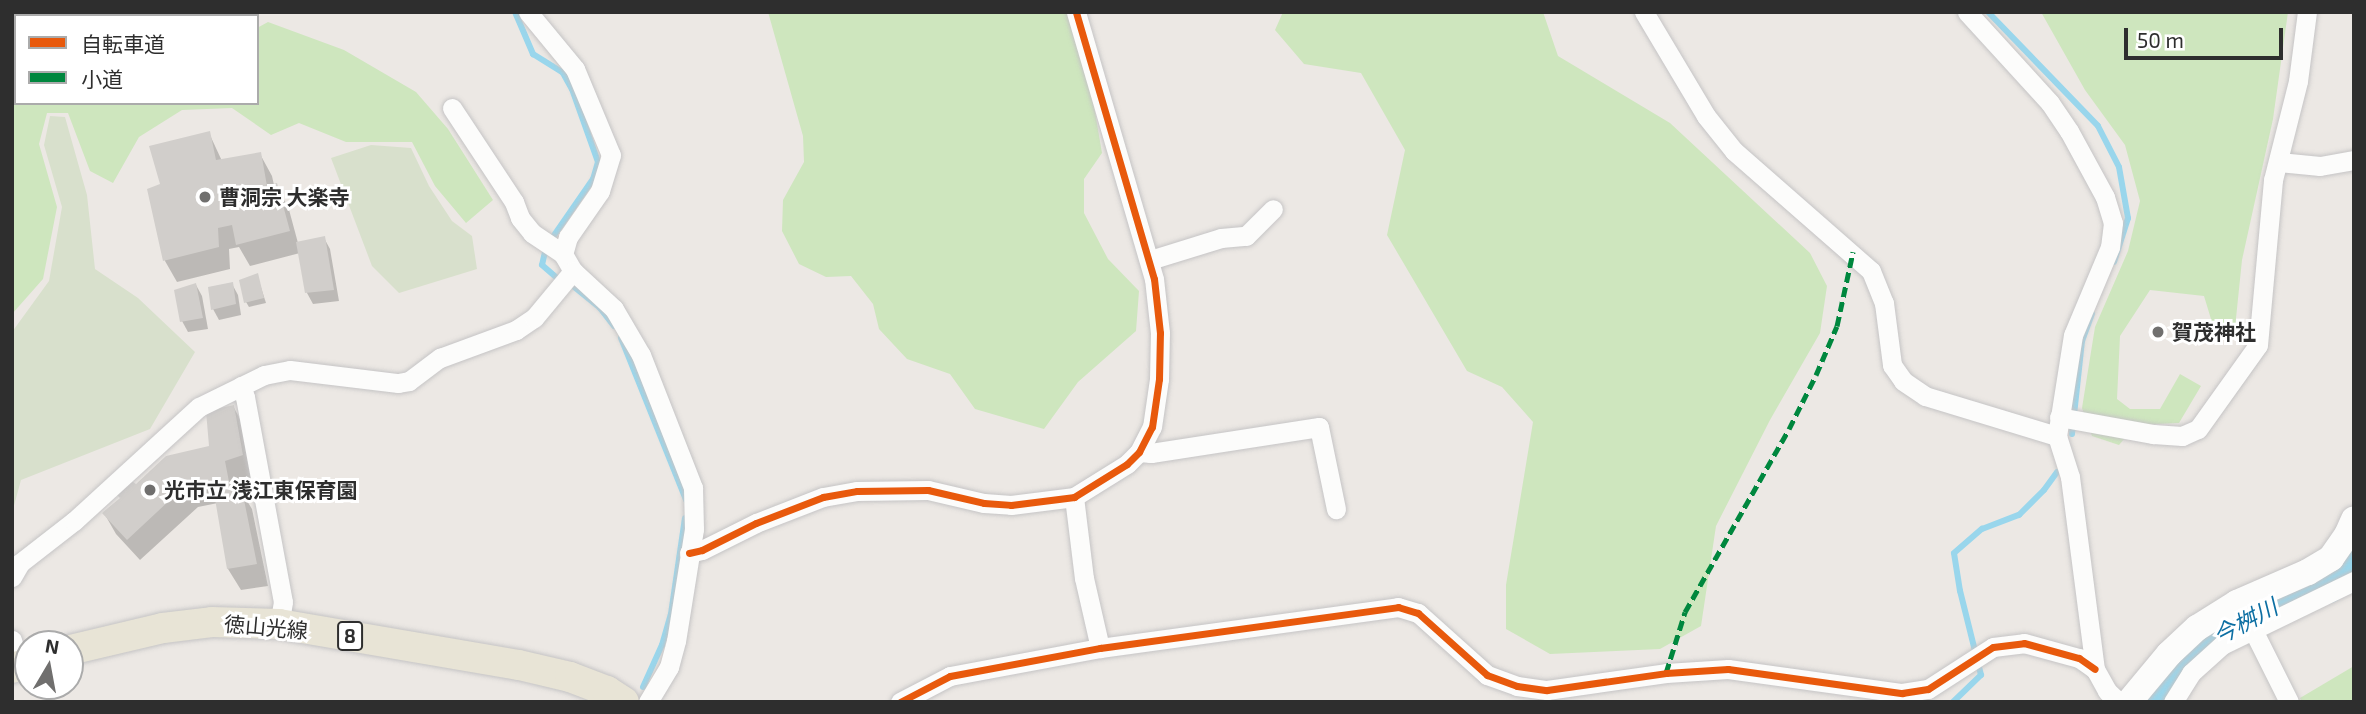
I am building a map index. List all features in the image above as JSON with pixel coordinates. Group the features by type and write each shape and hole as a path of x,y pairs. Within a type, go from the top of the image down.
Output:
{"main road":[{"name":"徳山光線","path":"84,647 176,626 212,622 279,624 545,671 607,691 624,702"}],"street":[{"path":"12,577 20,563 74,521 199,407 241,386 264,375 290,370 398,383 409,381 440,358 516,330 534,318 568,262 568,237 600,191 611,155 575,69 528,12"},
{"path":"690,553 823,497 857,491 928,490 984,503 1011,505 1074,497 1127,464 1139,452 1152,427 1158,379 1160,333 1150,260 1076,12"},
{"path":"1644,12 1706,116 1734,151 1871,271 1884,303 1892,365 1903,381 1925,396 2058,427 2182,436 2198,429 2258,345 2273,180 2298,81 2307,12"},
{"path":"1967,12 2050,103 2069,131 2105,197 2113,223 2110,247 2073,335 2058,427 2070,477 2095,668 2107,691 2119,702"},
{"path":"452,108 532,233 568,262 614,309 641,355 693,488 694,529 672,654 668,667 648,702"},
{"path":"2279,162 2320,166 2354,160"},
{"path":"1150,260 1221,239 1247,236 1273,209"},
{"path":"241,386 246,397 283,602 279,624"},
{"path":"1139,452 1151,453 1319,427 1336,509"},
{"path":"1074,497 1084,578 1100,648"},
{"path":"2129,702 2169,654 2197,628 2237,603 2308,572 2331,558 2354,519"},
{"path":"2173,702 2191,673 2222,645 2254,632 2354,581"},
{"path":"900,702 950,676 1100,648 1398,607 1418,613 1487,675 1517,686 1547,690 1666,673 1728,669 1902,693 1928,689 1993,647 2024,643 2079,658 2095,668"},
{"path":"2254,632 2289,702"}],"green space":[{"path":"12,12 206,14 14,14 14,105 259,105 259,27 268,22 344,50 416,92 448,129 493,200 466,223 435,186 412,142 346,142 299,123 271,135 232,108 182,110 139,137 113,183 90,171 68,113 47,113 39,144 57,207 43,279 12,314"},
{"path":"768,12 1069,14 1094,106 1102,153 1084,179 1084,213 1108,259 1139,291 1136,331 1078,382 1044,429 975,409 950,374 907,359 879,329 873,304 851,276 826,277 799,264 782,231 783,200 804,162 803,136"},
{"path":"1283,12 1543,12 1558,56 1670,123 1810,253 1827,286 1820,333 1770,420 1716,526 1701,626 1660,649 1550,654 1506,629 1506,585 1533,422 1502,387 1467,371 1387,235 1405,150 1361,73 1304,64 1275,30"},
{"path":"2041,12 2288,12 2273,119 2242,260 2235,328 2214,329 2204,296 2150,290 2120,336 2117,399 2130,409 2160,409 2180,374 2201,386 2179,423 2136,425 2119,445 2092,436 2082,408 2095,327 2128,251 2140,201 2125,145 2085,90"},
{"path":"50,116 65,117 87,195 95,269 138,298 195,352 150,429 21,480 12,513 12,332 49,281 62,207 44,145"},
{"path":"371,145 411,148 429,186 452,221 472,236 477,269 399,293 372,266 331,158"},
{"path":"2354,666 2354,702 2302,702 2300,698"}],"building":[{"path":"210,131 216,160 261,152 267,186 277,183 290,231 236,245 232,225 218,228 219,247 163,261 147,189 160,184 149,146"},
{"path":"325,236 334,290 305,293 296,242"},
{"path":"258,273 264,298 244,303 239,280"},
{"path":"233,282 236,304 211,310 208,287"},
{"path":"196,283 203,318 180,322 174,290"},
{"name":"光市立 浅江東保育園","path":"234,405 243,455 225,461 230,487 241,485 257,564 227,569 214,493 209,481 186,485 127,540 102,513 120,498 115,493 130,480 136,484 166,456 209,446 206,411"}],"waterway":[{"path":"515,12 533,54 563,73 572,89 598,162 593,179 550,241"},
{"path":"1988,12 2098,126 2119,167 2128,218 2114,262"},
{"path":"545,252 542,265 559,280"},
{"path":"573,286 600,308 614,326"},
{"path":"2072,434 2082,341 2092,314"},
{"path":"621,338 686,500"},
{"path":"1953,702 1981,675 1960,591 1954,553 1982,529 2019,515 2044,490 2057,472"},
{"path":"643,687 662,645 671,614 685,518"},
{"name":"今桝川","path":"2153,702 2181,662 2212,637 2251,613 2328,584 2354,561"}],"marked path":[{"path":"1666,673 1685,612 1789,429 1816,375 1837,326 1853,252"}],"cycle path":[{"path":"689,553 702,550 756,523 823,497 857,491 928,490 984,503 1011,505 1074,497 1127,464 1139,452 1152,427 1159,379 1160,333 1154,279 1076,12"},
{"path":"900,702 950,676 1100,648 1398,607 1418,613 1487,675 1517,686 1547,690 1666,673 1728,669 1902,693 1928,689 1993,647 2024,643 2079,658 2095,669"}],"place":[{"name":"曹洞宗 大楽寺","path":"205,197"},
{"name":"賀茂神社","path":"2158,332"},
{"name":"光市立 浅江東保育園","path":"150,490"}]}
